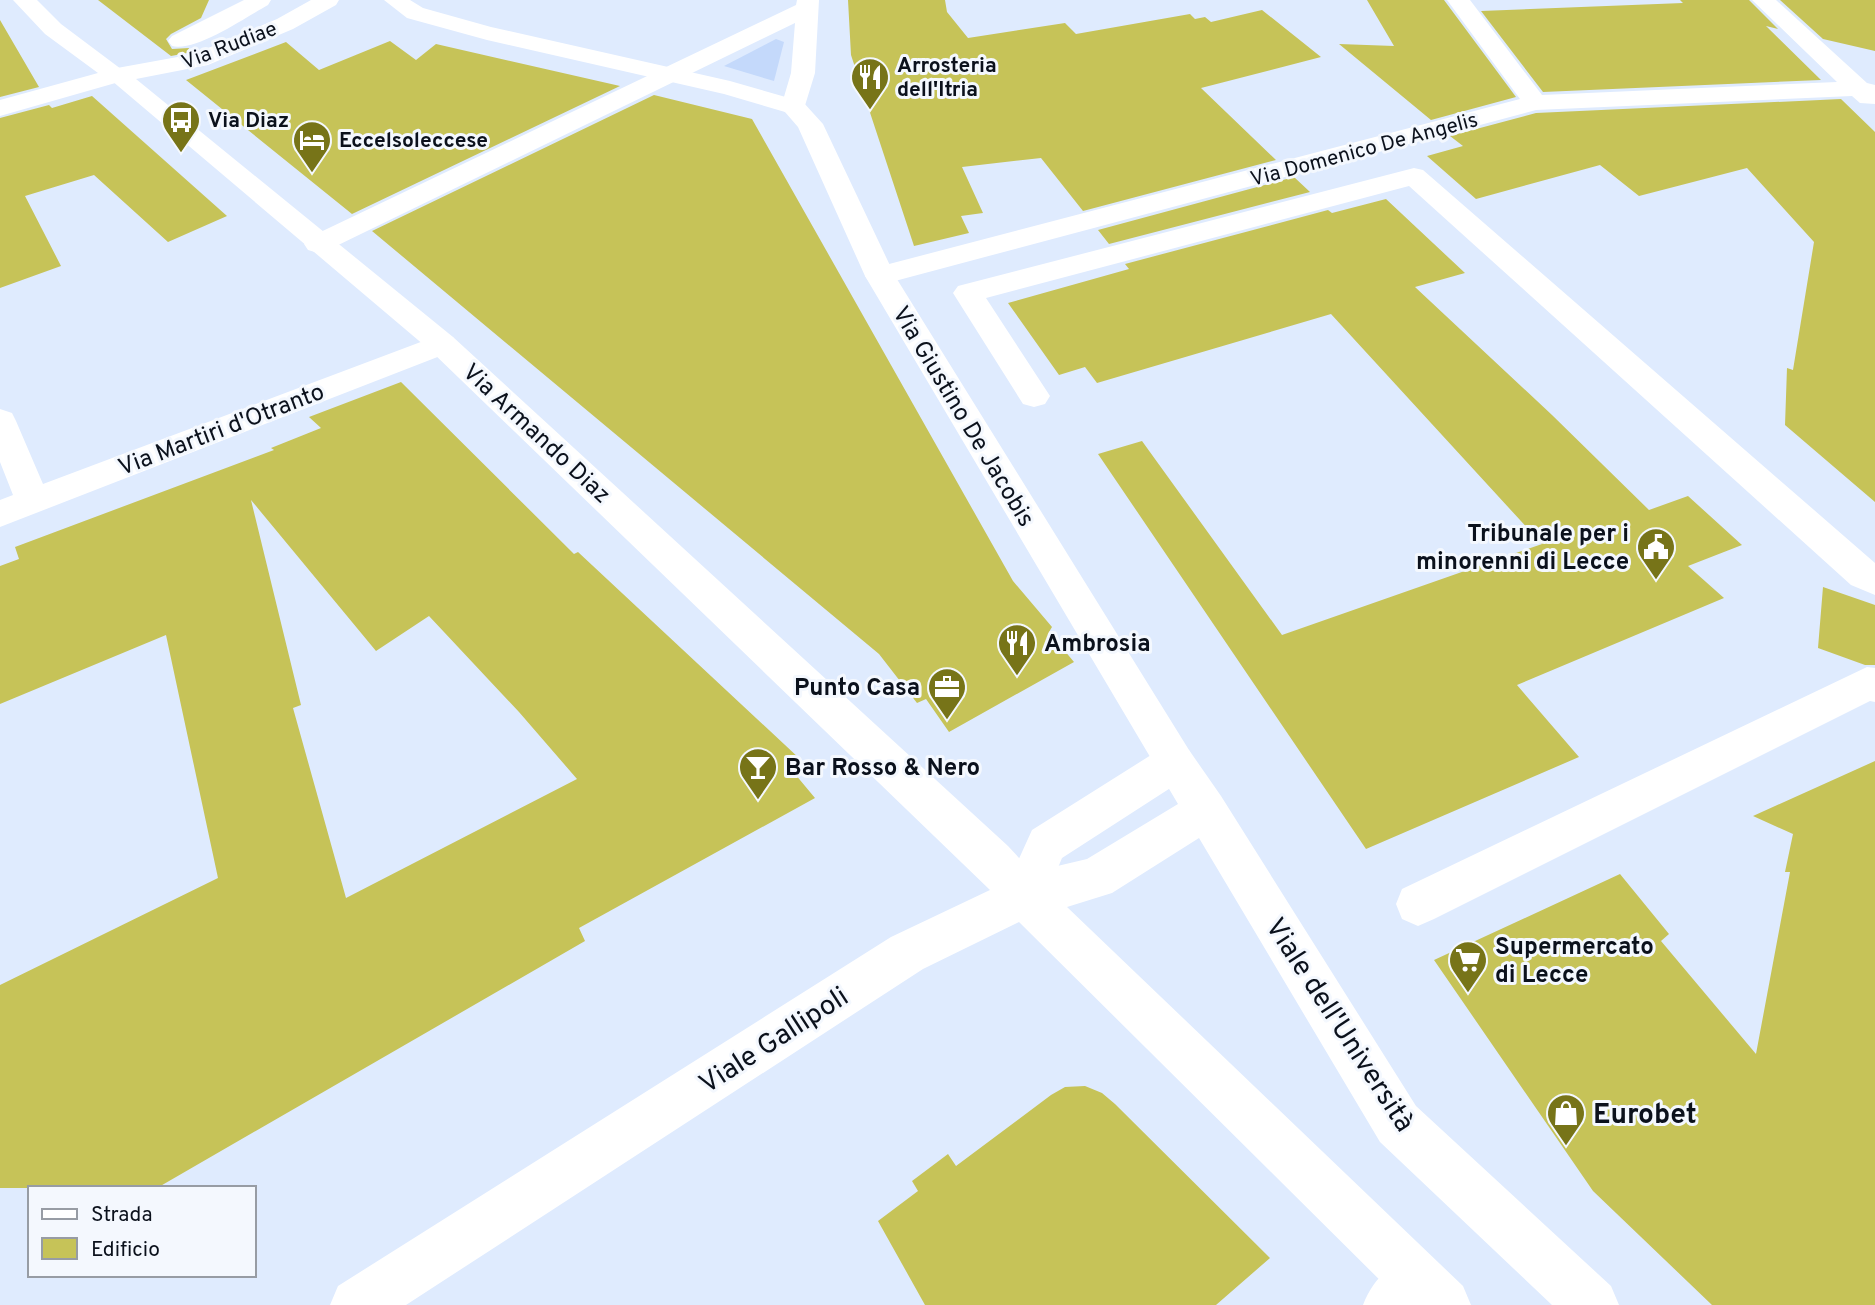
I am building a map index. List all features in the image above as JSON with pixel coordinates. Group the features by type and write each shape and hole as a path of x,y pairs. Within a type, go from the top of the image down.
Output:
{"main road":[{"name":"Via Armando Diaz","path":"24,0 53,29 117,75 442,344 993,861 1024,896"},
{"name":"Via Rudiae","path":"117,75 139,61 260,0"},
{"name":"Via Rudiae","path":"117,75 200,60 285,24 328,0"},
{"path":"395,0 427,17 730,88 794,107 803,73 808,4"},
{"path":"1458,0 1535,103"},
{"path":"1763,0 1869,95"},
{"path":"318,244 808,4"},
{"path":"0,108 117,75"},
{"name":"Via Domenico De Angelis","path":"880,276 1535,103 1869,95"},
{"name":"Via Giustino De Jacobis","path":"794,107 810,124 880,276 1174,763 1206,810"},
{"path":"1034,396 968,293 1414,176 1864,575 1875,580"},
{"name":"Via Martiri d'Otranto","path":"0,514 442,344"},
{"path":"0,421 33,501"},
{"path":"1418,904 1867,684 1875,685"},
{"path":"1174,763 1047,844 1024,896 1416,1297"},
{"name":"Viale Gallipoli","path":"357,1305 907,953 1024,896 1096,878 1206,810"},
{"name":"Viale dell'Università","path":"1206,810 1398,1124 1592,1305"}],"shaded area":[{"path":"776,39 784,42 774,81 724,66"}],"building":[{"path":"98,0 209,0 201,18 166,39 172,49 189,48 187,53 171,56"},
{"path":"848,0 945,0 947,12 968,38 1065,23 1076,34 1190,14 1195,19 1205,17 1211,22 1262,10 1321,57 1201,88 1276,160 1083,211 1041,158 962,167 983,213 961,216 969,233 914,246 851,55"},
{"path":"1367,0 1444,0 1516,97 1431,120 1339,44 1394,46"},
{"path":"1680,0 1749,0 1778,29 1766,26 1821,80 1543,92 1481,11 1683,3"},
{"path":"1780,0 1875,0 1875,51 1823,39"},
{"path":"0,20 39,87 0,97"},
{"path":"390,41 416,60 436,44 620,86 352,214 186,80 286,42 319,70"},
{"path":"654,95 752,119 1013,581 1052,627 1049,632 1074,662 949,732 926,699 917,703 879,654 372,231"},
{"path":"92,96 227,216 168,242 94,175 25,196 61,266 0,288 0,118 49,105 52,108"},
{"path":"1841,99 1875,132 1875,502 1785,425 1787,368 1793,370 1814,242 1747,168 1639,196 1600,165 1476,199 1427,156 1463,146 1450,136 1536,113"},
{"path":"1294,177 1310,192 1109,244 1098,230"},
{"path":"1386,199 1465,273 1415,287 1649,510 1688,496 1742,545 1688,566 1724,598 1517,685 1579,757 1366,849 1098,454 1142,441 1282,635 1542,544 1331,314 1097,383 1085,367 1059,375 1008,303 1129,269 1125,264 1328,210 1332,213"},
{"path":"401,382 574,554 578,552 800,759 790,768 815,798 579,928 585,941 160,1186 0,1188 0,985 218,878 166,635 0,704 0,566 19,559 15,547 274,450 271,448 321,428 309,417","holes":["251,500 376,651 429,616 577,779 346,898 293,708 301,705"]},
{"path":"1823,587 1875,605 1875,665 1865,665 1818,648"},
{"path":"1875,761 1875,1305 1712,1305 1593,1191 1434,960 1620,874 1669,934 1661,941 1756,1054 1790,872 1785,872 1793,834 1753,816"},
{"path":"1085,1086 1102,1093 1115,1104 1270,1258 1216,1305 925,1305 878,1221 918,1191 912,1181 948,1154 956,1166 1051,1095 1065,1087"}],"place":[{"name":"Arrosteria dell'Itria","path":"870,111"},
{"name":"Via Diaz","path":"181,154"},
{"name":"Eccelsoleccese","path":"312,174"},
{"name":"Tribunale per i minorenni di Lecce","path":"1656,581"},
{"name":"Ambrosia","path":"1017,677"},
{"name":"Punto Casa","path":"947,721"},
{"name":"Bar Rosso & Nero","path":"758,801"},
{"name":"Supermercato di Lecce","path":"1468,994"},
{"name":"Eurobet","path":"1566,1147"}]}
